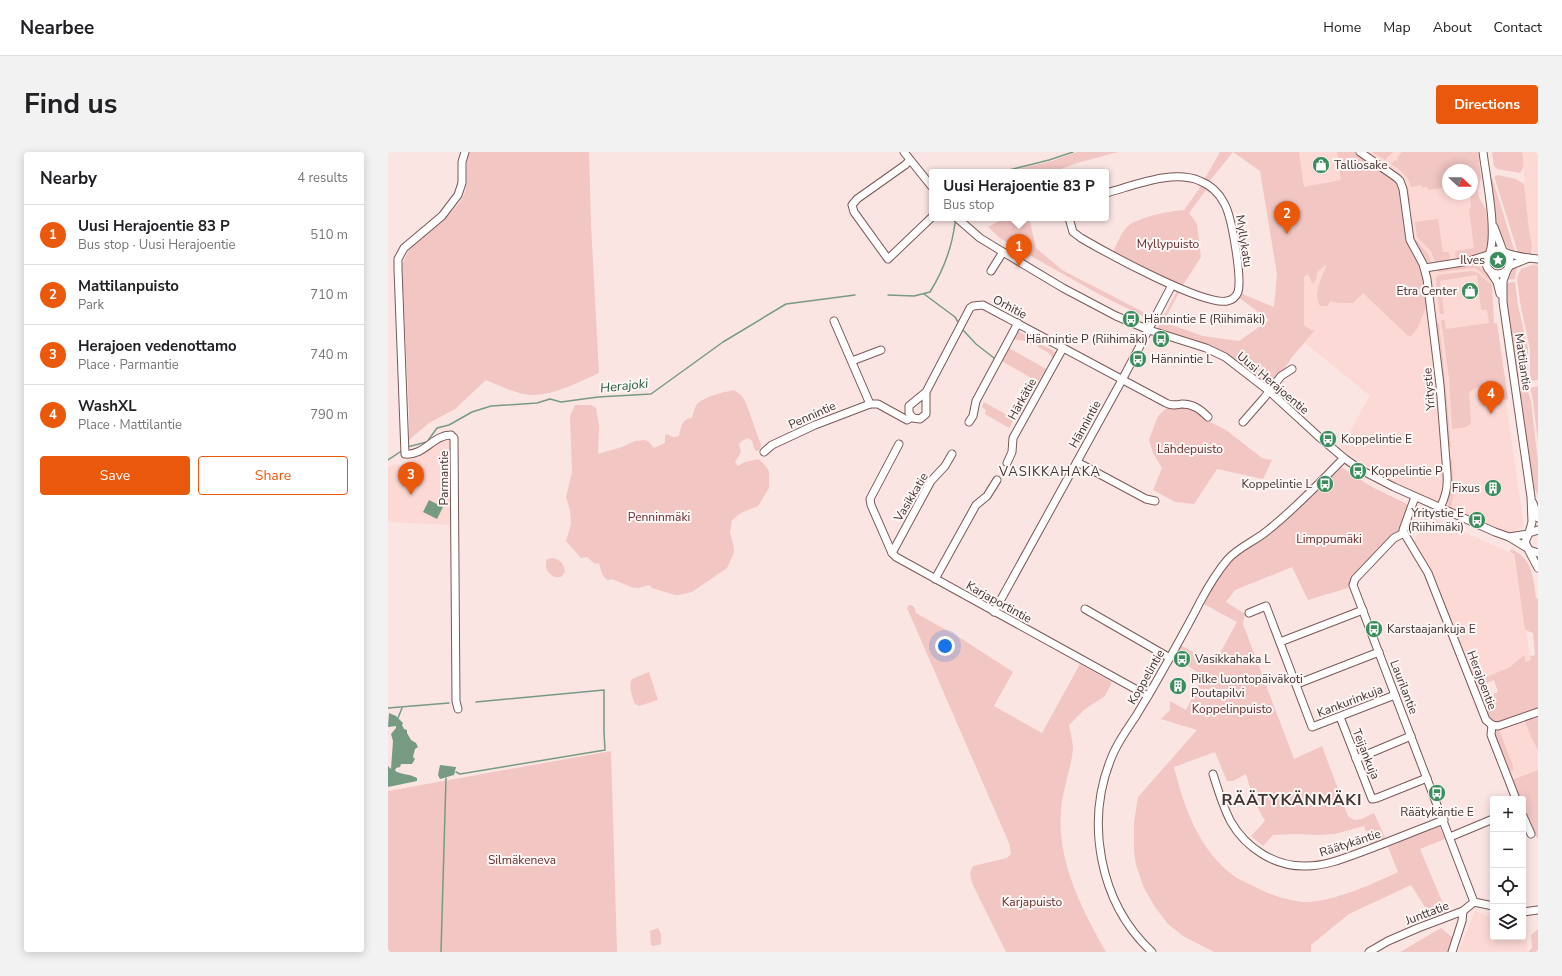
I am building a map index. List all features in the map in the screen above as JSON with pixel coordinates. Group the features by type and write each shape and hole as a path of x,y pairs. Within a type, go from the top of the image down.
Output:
{"street":[{"name":"Parmantie","path":"458,709 456,701 454,438 451,435 442,436 417,453 405,451 398,259 404,248 442,216 458,195 462,183 462,162 465,152"},
{"path":"904,152 929,183"},
{"path":"1360,152 1400,181 1403,189 1410,240 1425,268 1470,261 1497,249 1538,259"},
{"path":"1483,152 1492,219 1493,242 1486,258 1488,268"},
{"path":"910,160 856,199 852,205 856,216 888,259 929,220"},
{"name":"Myllykatu","path":"1070,221 1072,228 1081,238 1185,291 1220,302 1230,300 1237,294 1239,277 1231,222 1227,209 1219,195 1210,186 1198,180 1176,176 1148,181 1109,192"},
{"path":"1492,219 1505,252 1510,259 1508,268"},
{"name":"Uusi Herajoentie","path":"960,221 980,238 1075,294 1116,316 1149,330 1215,352 1235,364 1269,390 1344,458 1378,479 1415,497 1509,537 1528,549 1538,553"},
{"path":"991,271 1003,252"},
{"path":"1470,261 1500,274 1508,268 1529,258"},
{"name":"Yritystie","path":"1425,268 1440,385 1448,486 1440,508"},
{"name":"Mattilantie","path":"1488,268 1497,282 1503,302"},
{"name":"Mattilantie","path":"1508,268 1503,281 1503,302 1530,497 1532,522 1525,542 1528,549"},
{"path":"1149,330 1172,285"},
{"name":"Orhitie","path":"926,392 926,414 920,419 912,418 908,412 909,406 926,392 967,313 973,306 979,305 986,306 1170,405 1183,404 1194,406 1208,417"},
{"path":"834,322 870,404 878,404 906,420 912,418"},
{"path":"970,422 973,416 976,401 1018,323"},
{"name":"Hännintie","path":"994,612 1149,330"},
{"name":"Härkätie","path":"1007,463 1012,452 1014,438 1063,348"},
{"path":"852,361 881,350"},
{"path":"1243,422 1281,376 1292,369"},
{"name":"Pennintie","path":"764,452 772,445 815,424 870,404"},
{"path":"892,553 871,505 870,499 899,444"},
{"name":"Vasikkatie","path":"892,553 931,481 945,466 952,454"},
{"name":"Koppelintie","path":"1152,952 1140,940 1128,924 1112,894 1100,851 1098,816 1102,789 1112,754 1148,696 1208,589 1229,559 1278,522 1344,458"},
{"path":"1077,462 1146,499 1155,501"},
{"path":"935,579 976,505 987,496 997,480"},
{"path":"1404,533 1403,530 1415,497"},
{"name":"Mattilantie","path":"1530,497 1538,518"},
{"path":"1509,537 1538,530"},
{"name":"Laurilantie","path":"1404,533 1394,538 1355,579 1353,585 1444,820 1474,902"},
{"name":"Herajoentie","path":"1404,533 1428,573 1486,720 1492,725 1498,726 1538,712"},
{"path":"1528,549 1538,568"},
{"name":"Karjaportintie","path":"892,553 896,558 1148,696"},
{"path":"1249,613 1266,606 1297,684 1379,652"},
{"path":"1085,609 1170,658"},
{"path":"1280,642 1363,610"},
{"name":"Kankurinkuja","path":"1297,684 1312,727 1396,695"},
{"name":"Teijankuja","path":"1340,717 1372,799 1427,778"},
{"name":"Herajoentie","path":"1492,725 1491,735 1515,796"},
{"path":"1356,759 1411,736"},
{"name":"Räätykäntie","path":"1213,774 1226,813 1238,832 1246,841 1264,855 1288,864 1312,866 1342,860 1444,820"},
{"path":"1450,837 1490,820"},
{"path":"1526,823 1531,834"},
{"path":"1474,902 1490,905"},
{"name":"Junttatie","path":"1370,952 1388,941 1463,911 1474,902"},
{"path":"1526,912 1538,910"},
{"path":"1452,952 1462,921 1463,911"},
{"path":"1526,913 1538,914"}],"shaded area":[{"path":"1299,152 1473,152 1475,164 1442,164 1442,200 1478,200 1478,189 1491,284 1494,323 1524,526 1513,532 1501,531 1382,476 1340,448 1370,396 1304,342 1304,187"},
{"path":"1522,152 1538,152 1538,296 1532,246 1527,220"},
{"path":"445,438 450,439 452,525 388,522 388,468 394,464 403,466"},
{"path":"429,500 443,507 437,519 423,512"},
{"path":"1426,515 1513,554 1531,661 1526,662 1524,656 1510,667 1484,678 1478,673 1473,663 1468,666 1436,584 1413,544"},
{"path":"389,713 396,716 403,723 402,725 404,729 407,730 411,740 416,743 418,747 415,749 413,757 415,759 412,764 401,764 395,771 417,778 417,781 388,787 388,766 391,769 393,741 391,734 396,728 396,726 388,727"},
{"path":"1523,715 1531,737 1538,750 1538,770 1512,780 1491,725"},
{"path":"440,765 456,767 454,775 440,779 438,775"},
{"path":"1475,911 1490,917 1490,940 1526,940 1526,930 1528,952 1458,952"}],"green space":[{"path":"469,152 589,152 591,224 599,373 559,390 534,395 516,392 486,380 455,409 429,423 409,440 402,265 412,246 450,213 463,197 466,187"},
{"path":"1077,152 1118,152 1061,169 1019,169 1052,161"},
{"path":"1220,152 1233,152 1208,183 1204,180"},
{"path":"1233,152 1299,152 1304,187 1341,180 1337,152 1355,152 1397,183 1399,187 1406,239 1421,267 1427,305 1417,329 1411,336 1408,336 1363,293 1353,303 1339,303 1330,301 1328,306 1320,306 1317,296 1321,279 1327,264 1318,271 1315,282 1312,283 1308,274 1304,277 1304,325 1311,330 1315,330 1292,357 1270,387 1247,367 1220,351 1158,330 1158,327 1177,291 1187,296 1179,293 1163,322 1203,336 1239,341 1269,320 1238,297 1240,293 1274,307 1277,274 1260,171"},
{"path":"1372,152 1393,152 1385,160"},
{"path":"1402,152 1478,152 1481,178 1478,191 1478,164 1442,164 1442,188 1428,190 1427,187 1422,188 1421,185 1411,187 1406,176 1391,164 1395,160 1398,160 1397,158"},
{"path":"1492,152 1522,152 1522,171 1520,173 1497,169 1494,166"},
{"path":"1391,168 1401,176 1407,185 1410,196 1410,208 1404,182 1391,170"},
{"path":"1498,175 1516,179 1524,184 1532,246 1531,254 1518,253 1495,179 1495,176"},
{"path":"1492,177 1515,252 1508,248 1499,231 1494,210 1491,181"},
{"name":"Myllypuisto","path":"1202,185 1212,190 1209,193 1206,190 1189,213 1197,224 1201,257 1183,285 1186,289 1113,253 1122,233 1131,224 1153,215 1184,210"},
{"path":"1478,191 1479,197 1486,210 1490,241 1486,252 1475,257 1458,259 1455,251 1474,248 1469,210 1471,206 1470,200 1478,200"},
{"path":"1411,214 1415,239 1428,254 1431,263 1421,255 1415,242"},
{"path":"1438,219 1443,252 1449,252 1450,258 1448,261 1435,262 1431,251 1417,237 1415,222"},
{"path":"999,221 1030,221 1036,248 1062,270 1153,317 1151,320 1102,296 1001,239 988,227"},
{"path":"1465,265 1482,268 1493,281 1474,268 1439,272 1436,269"},
{"path":"1517,265 1515,279 1506,280 1510,271"},
{"path":"1532,265 1538,266 1538,380 1530,381 1530,349 1521,308 1517,279 1521,269"},
{"path":"1472,271 1478,273 1492,284 1494,323 1497,323 1508,399 1504,400 1502,391 1497,385 1476,388 1469,392 1471,423 1466,427 1452,429 1449,378 1441,320 1445,320 1446,329 1489,323 1487,310 1481,310 1477,275 1440,281 1441,290 1437,291 1436,278 1438,275"},
{"path":"1515,282 1518,306 1528,348 1527,381 1521,379 1517,375 1505,287 1505,283"},
{"path":"1442,296 1444,314 1440,314 1438,297"},
{"path":"1439,322 1451,447 1448,447 1444,389 1436,324"},
{"path":"1016,330 1036,341 1032,345 1025,341 1011,339"},
{"path":"1039,343 1057,353 1052,358 1050,354 1038,347"},
{"path":"1007,347 1046,369 1038,382 1000,360"},
{"path":"1538,386 1538,442 1530,388"},
{"path":"1527,388 1531,401 1538,462 1538,495 1534,488 1530,467 1520,398 1520,393 1523,389"},
{"name":"Penninmäki","path":"734,390 742,396 746,403 761,445 760,450 756,451 752,441 748,438 742,441 739,444 741,452 735,462 738,466 745,462 758,459 769,471 769,488 758,506 741,513 732,520 730,532 734,553 727,568 692,592 680,595 675,595 652,588 649,585 638,588 631,587 612,579 608,580 603,575 599,563 595,564 587,557 581,558 566,541 571,524 570,510 566,497 572,472 570,416 575,405 591,405 596,408 599,425 598,454 622,447 635,441 645,440 654,448 665,443 666,434 673,437 679,436 682,424 686,420 692,418 696,406 699,403 713,395"},
{"path":"984,402 1014,419 1009,428 985,414 986,410 982,407"},
{"name":"Lähdepuisto","path":"1170,405 1201,410 1210,422 1226,430 1262,458 1272,460 1263,479 1217,469 1194,504 1175,502 1153,490 1162,468 1153,453 1149,440 1158,416"},
{"path":"1452,459 1454,493 1451,507 1447,502 1451,485 1449,460"},
{"name":"Koppelinpuisto","path":"1341,467 1372,487 1409,505 1399,531 1388,539 1352,579 1348,588 1308,600 1292,567 1235,590 1226,602 1245,614 1243,624 1294,759 1322,746 1348,816 1354,820 1362,819 1374,813 1386,840 1371,846 1364,826 1335,834 1273,835 1263,846 1251,836 1265,821 1254,801 1246,774 1233,781 1227,781 1215,752 1174,767 1183,798 1195,828 1203,843 1213,856 1224,868 1237,878 1276,896 1290,900 1309,902 1332,898 1366,886 1398,872 1388,847 1439,825 1445,839 1420,849 1447,913 1430,915 1411,885 1349,914 1311,945 1311,952 1214,952 1183,936 1168,924 1155,907 1144,888 1136,865 1134,852 1134,822 1138,797 1197,730 1161,719 1170,710 1170,701 1186,710 1203,676 1184,663 1184,658 1177,649 1179,646 1182,646 1214,664 1237,622 1202,603 1204,599 1226,566"},
{"path":"1511,549 1518,553 1528,563 1533,576 1536,598 1538,599 1538,710 1500,723 1495,722 1487,716 1482,702 1485,695 1489,696 1498,692 1494,680 1484,684 1484,689 1479,689 1468,666 1473,663 1478,673 1482,672 1484,678 1510,667 1524,655 1526,662 1531,660 1530,656 1535,655 1533,633 1525,630 1514,554 1510,552"},
{"path":"553,558 560,561 564,567 565,572 561,577 555,577 547,570 547,559"},
{"name":"Karjapuisto","path":"909,605 914,607 916,613 962,639 1013,672 994,706 1042,733 1080,664 1112,682 1105,696 1085,709 1069,725 1073,749 1061,812 1063,849 1067,867 1080,902 1106,952 1006,952 972,883 970,873 973,866 1007,858 1011,854 1009,843 907,608"},
{"path":"649,672 658,700 639,706 635,704 633,698 630,688 631,682 632,679"},
{"path":"1538,716 1538,750 1525,721"},
{"path":"1496,730 1500,732 1513,766 1513,771 1508,770 1495,735"},
{"name":"Silmäkeneva","path":"611,751 617,952 388,952 388,791"},
{"path":"1538,770 1538,839 1526,817 1526,796 1519,796 1512,780"},
{"path":"658,928 661,934 661,944 653,946 651,945 650,931"},
{"path":"1441,928 1454,939 1449,952 1400,952"},
{"path":"1538,929 1538,952 1528,952 1532,948 1531,935"}],"waterway":[{"name":"Herajoki","path":"1013,169 1073,152"},
{"name":"Herajoki","path":"888,295 914,296 930,292 946,259 952,241 955,223"},
{"path":"924,294 955,317 958,322"},
{"name":"Herajoki","path":"407,447 427,442 437,428 449,425 472,412 491,406 537,403 550,399 561,402 598,397 651,394 723,342 786,304 855,295"},
{"path":"963,330 976,344 994,358"},
{"name":"Herajoki","path":"388,460 403,450"},
{"path":"456,772 460,774 605,750 604,690 476,702"},
{"path":"388,708 449,703"},
{"path":"398,718 402,708"},
{"path":"441,952 446,778"}],"place":[{"name":"Talliosake","path":"1321,165"},
{"name":"Mattilanpuisto","path":"1287,234"},
{"name":"Ilves","path":"1498,260"},
{"name":"Uusi Herajoentie 83 P","path":"1019,267"},
{"name":"Etra Center","path":"1470,291"},
{"name":"Hännintie E (Riihimäki)","path":"1131,319"},
{"name":"Hännintie P (Riihimäki)","path":"1161,339"},
{"name":"Hännintie L","path":"1138,359"},
{"name":"WashXL","path":"1491,414"},
{"name":"Koppelintie E","path":"1328,439"},
{"name":"Koppelintie P","path":"1358,471"},
{"name":"Koppelintie L","path":"1325,484"},
{"name":"Fixus","path":"1493,488"},
{"name":"Herajoen vedenottamo","path":"411,495"},
{"name":"Yritystie E (Riihimäki)","path":"1477,520"},
{"name":"Karstaajankuja E","path":"1374,629"},
{"name":"Vasikkahaka L","path":"1182,659"},
{"name":"Pilke luontopäiväkoti Poutapilvi","path":"1178,686"},
{"name":"Räätykäntie E","path":"1437,793"}],"district":[{"name":"VASIKKAHAKA","path":"1050,471"},
{"name":"RÄÄTYKÄNMÄKI","path":"1292,799"}],"park label":[{"name":"Limppumäki","path":"1329,539"}]}
